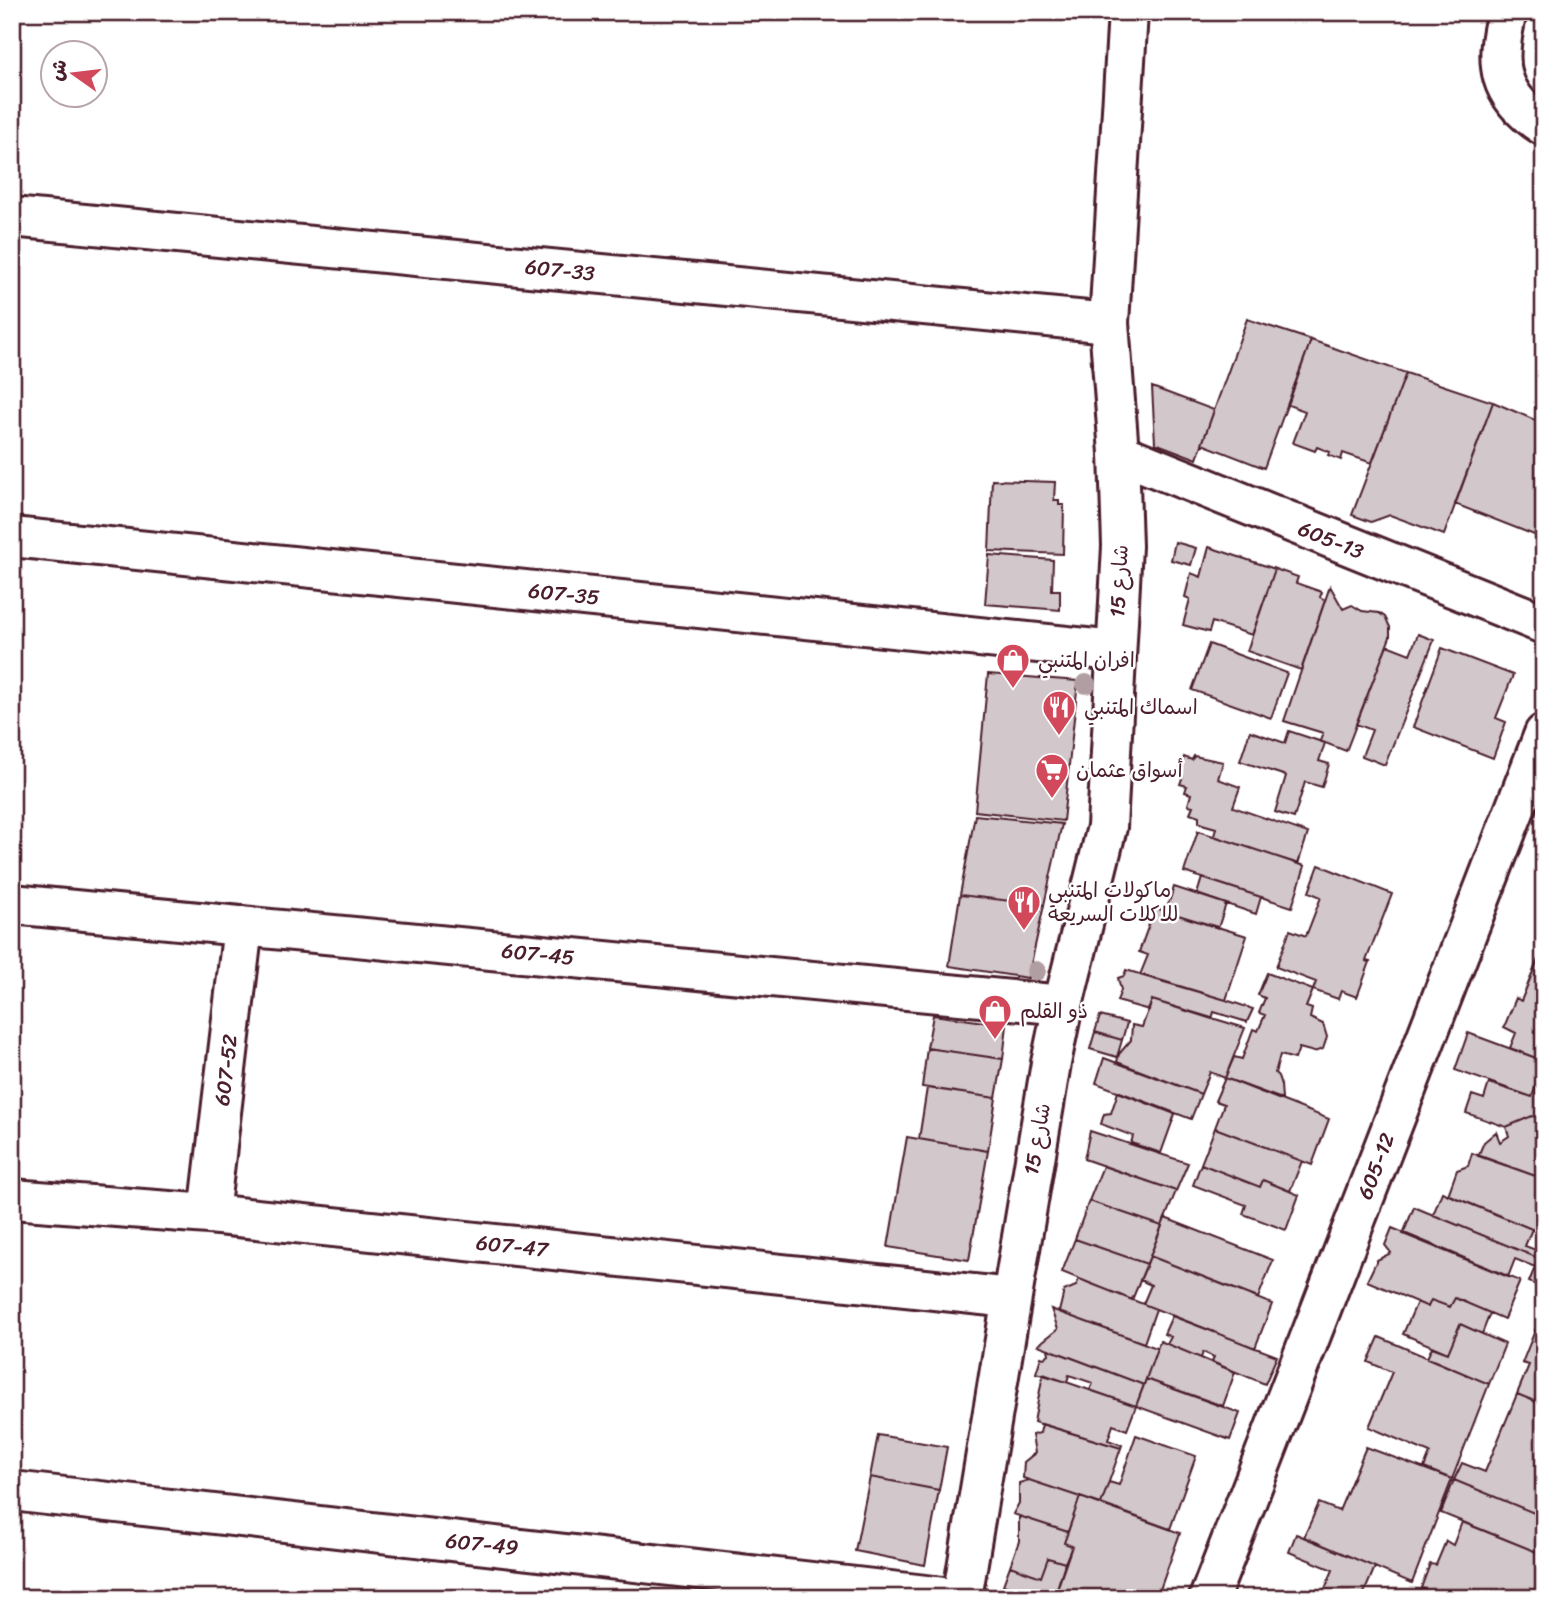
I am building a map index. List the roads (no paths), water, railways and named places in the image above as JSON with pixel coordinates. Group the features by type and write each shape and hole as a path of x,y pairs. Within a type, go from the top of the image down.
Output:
{"street":[{"name":"شارع 15","path":"962,1598 1042,1111 1063,1005 1107,827 1122,547 1119,453 1109,323 1128,12"},
{"path":"1507,12 1499,42 1502,76 1511,98 1525,114 1544,126"},
{"name":"607-33","path":"12,217 1109,323"},
{"name":"605-13","path":"1119,453 1544,624"},
{"name":"607-35","path":"12,537 1115,651"},
{"name":"605-12","path":"1209,1598 1544,734"},
{"name":"607-45","path":"12,904 1063,1005"},
{"name":"607-52","path":"209,1214 243,926"},
{"name":"607-47","path":"12,1199 209,1214 1011,1298"},
{"name":"607-49","path":"12,1491 952,1598"}],"place":[{"name":"افران المتنبي","path":"1013,690"},
{"name":"اسماك المتنبي","path":"1059,737"},
{"name":"أسواق عثمان","path":"1052,800"},
{"name":"ماكولات المتنبي للاكلات السريعة","path":"1024,932"},
{"name":"ذو القلم","path":"995,1041"}]}
